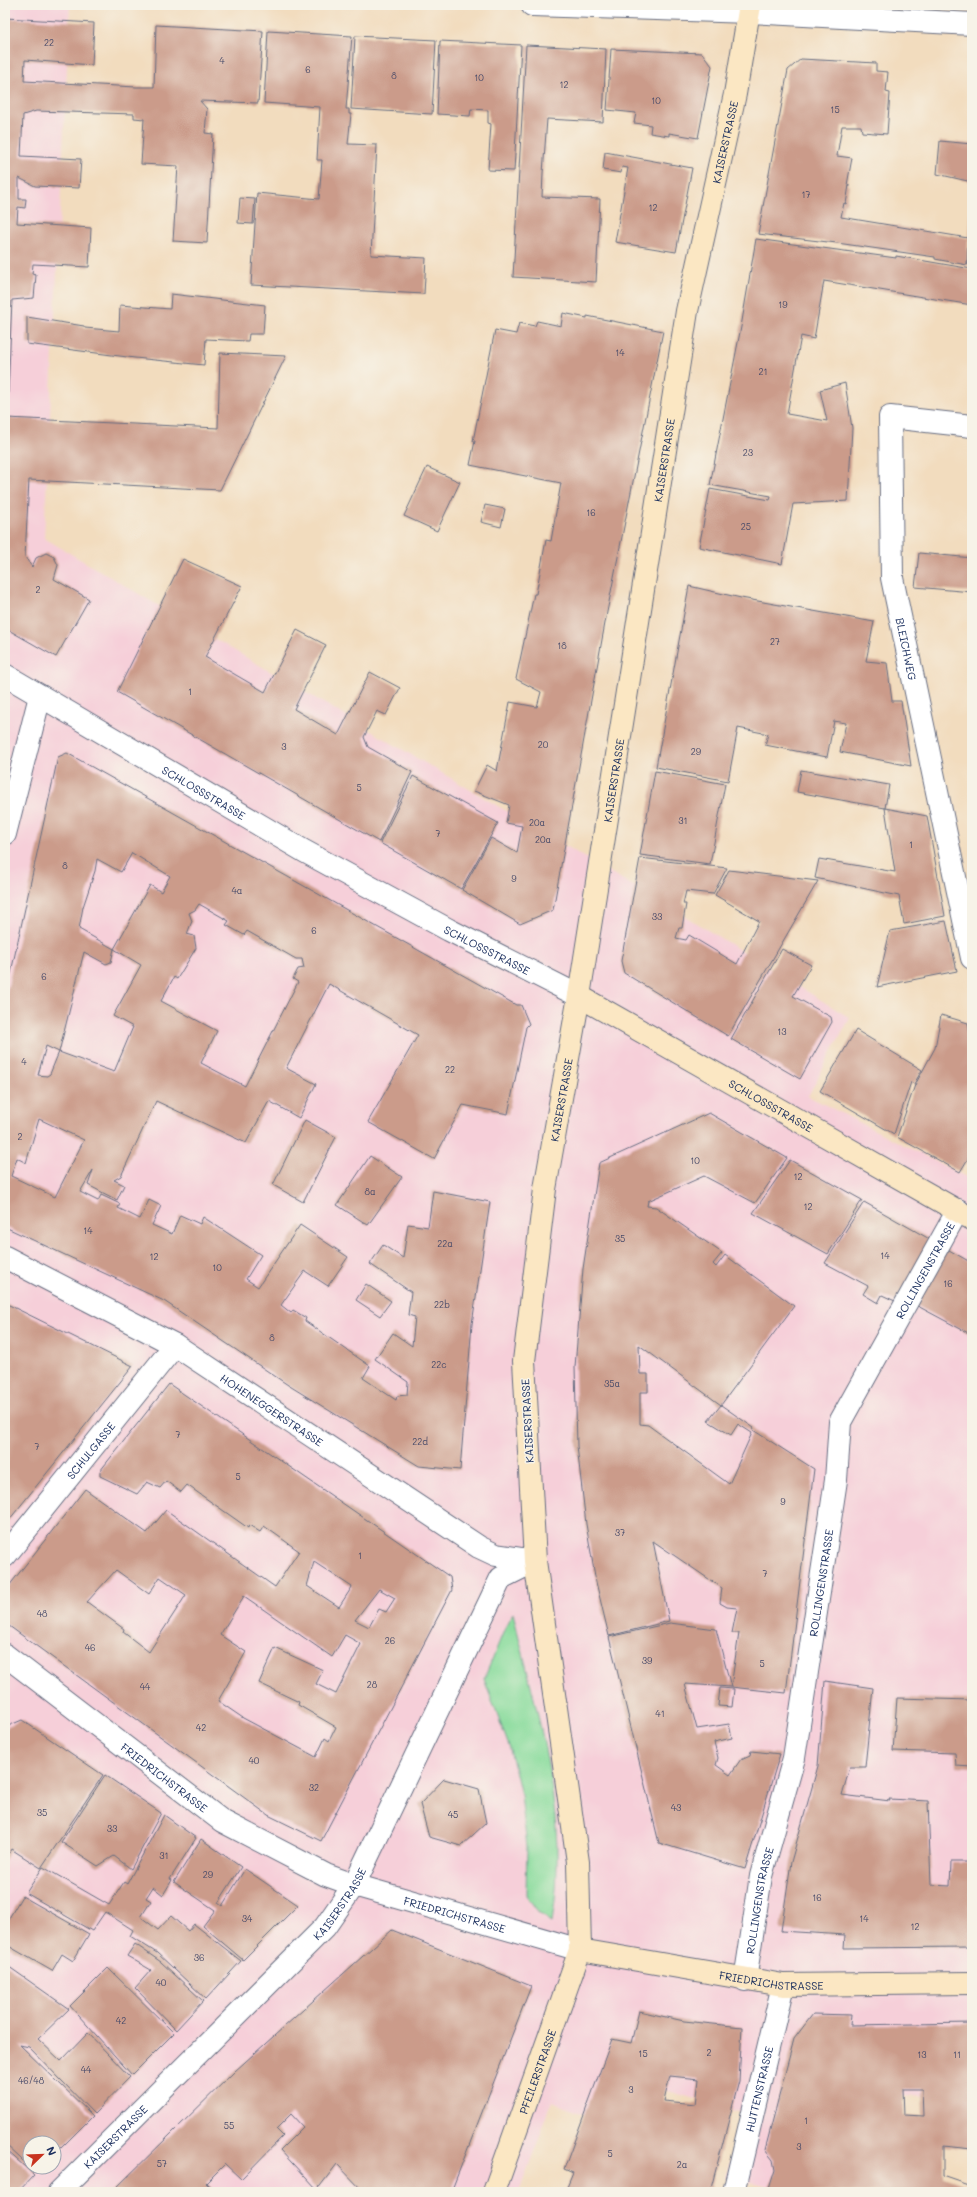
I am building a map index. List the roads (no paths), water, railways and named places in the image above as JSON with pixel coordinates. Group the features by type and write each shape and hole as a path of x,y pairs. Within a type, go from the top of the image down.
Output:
{"main road":[{"name":"KAISERSTRASSE","path":"580,1950 578,1862 535,1561 524,1361 545,1189 579,996 687,312 735,94 750,8"},
{"name":"SCHLOSSSTRASSE","path":"579,996 965,1214"},
{"name":"FRIEDRICHSTRASSE","path":"580,1950 745,1980 783,1985 972,1982"},
{"name":"PFEILERSTRASSE","path":"494,2192 580,1950"}],"street":[{"path":"532,5 750,8 972,24"},
{"name":"BLEICHWEG","path":"972,426 890,417 892,578 972,958"},
{"name":"SCHLOSSSTRASSE","path":"5,675 304,851 449,930 579,996"},
{"path":"5,834 40,696"},
{"name":"ROLLINGENSTRASSE","path":"745,1980 761,1876 794,1758 836,1480 840,1422 965,1214"},
{"name":"HOHENEGGERSTRASSE","path":"5,1257 175,1345 479,1547 496,1555 535,1561"},
{"name":"SCHULGASSE","path":"5,1556 175,1345"},
{"name":"KAISERSTRASSE","path":"59,2192 325,1927 354,1886 501,1578 535,1561"},
{"name":"FRIEDRICHSTRASSE","path":"6,1660 222,1821 326,1875 354,1886 580,1950"},
{"name":"HUTTENSTRASSE","path":"734,2192 783,1985"}]}
